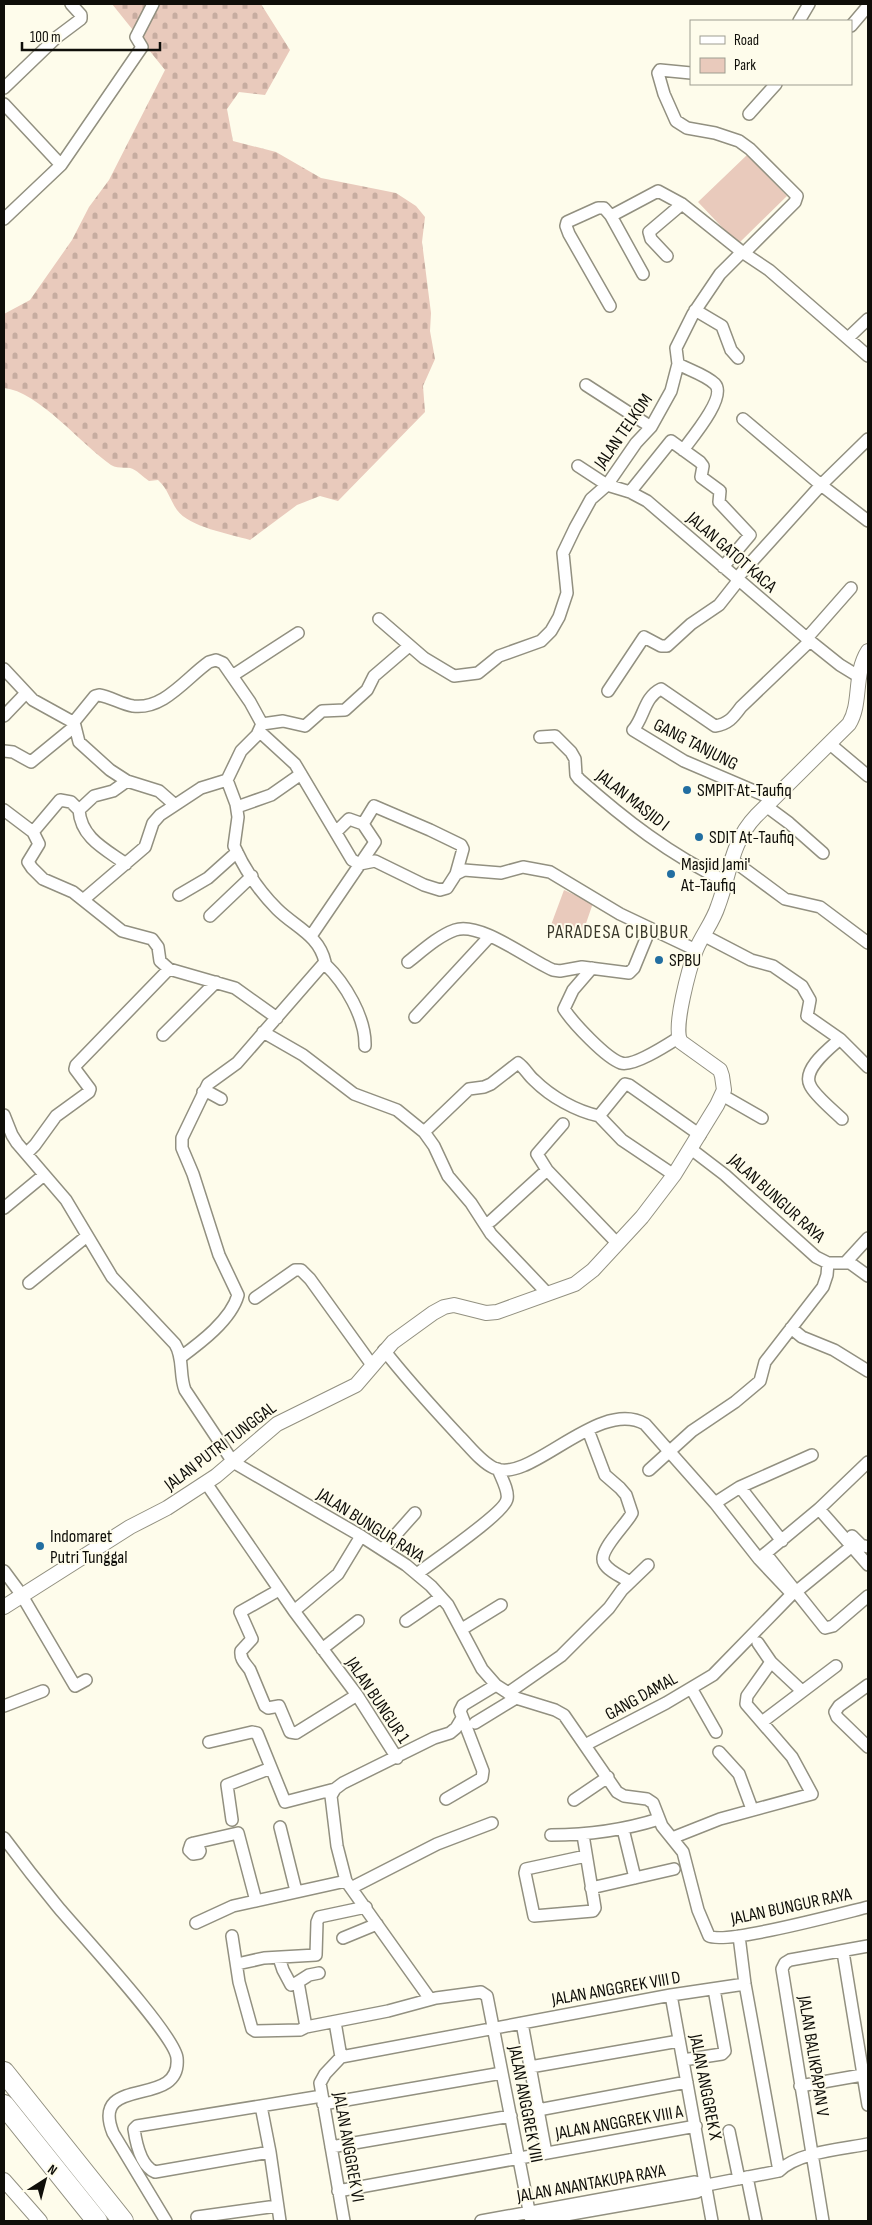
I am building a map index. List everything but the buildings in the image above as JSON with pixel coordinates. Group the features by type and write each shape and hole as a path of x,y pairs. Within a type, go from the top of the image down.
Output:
{"highway":[{"path":"4,2072 123,2221"},
{"path":"4,2105 97,2221"}],"street":[{"path":"4,88 57,37 81,19 81,15 71,4"},
{"path":"4,219 61,165 142,47 136,37 153,4"},
{"path":"800,20 809,4"},
{"path":"852,25 868,6"},
{"name":"JALAN TELKOM","path":"409,646 437,667 454,676 478,673 499,656 541,641 551,631 560,617 567,594 562,553 591,499 607,485 636,443 651,427 671,390 678,364 676,348 695,310 720,274 795,202 797,196 750,149 739,141 715,133 687,128 676,121 664,94 658,73 660,70 666,69 690,72"},
{"path":"749,114 775,85"},
{"path":"4,104 61,165"},
{"path":"611,216 656,191 682,204 744,253 769,270 868,356"},
{"path":"668,256 651,239 649,232 682,204"},
{"path":"610,306 568,234 566,226 569,220 600,208 606,209 643,274"},
{"path":"695,310 722,326 731,350 738,358"},
{"path":"848,338 868,319"},
{"path":"678,364 714,383 718,392 716,404 683,450"},
{"path":"586,385 651,427"},
{"path":"743,419 868,521"},
{"path":"608,691 644,637 661,646 668,646 691,624 719,605 737,580 821,484 868,439"},
{"path":"630,492 671,441 700,462 703,466 701,477 720,491 719,502 750,535 723,567"},
{"name":"JALAN GATOT KACA","path":"578,466 607,485 630,492 647,501 808,639 840,665 858,676"},
{"path":"808,639 851,588"},
{"path":"83,900 145,847 156,818 201,788 226,780 242,752 261,728 283,721 305,726 322,711 344,710 366,690 374,676 409,646 379,619"},
{"path":"232,676 298,633"},
{"name":"GANG TANJUNG","path":"808,639 741,707 732,720 715,726 661,689 657,691 642,710 639,723 633,730 684,761 769,802 823,853"},
{"path":"762,1118 722,1095 724,1084 720,1070 686,1047 678,1038 677,1025 696,950 718,906 731,859 743,830 769,802 830,744 852,718 858,676 868,651"},
{"path":"4,751 13,752 31,762 74,725 95,696 103,696 133,706 156,704 204,665 216,660 222,663 254,707 261,728 301,774 352,860 360,864 375,862 424,885 440,890 447,888 456,874 463,849 455,842 374,806 363,824"},
{"path":"4,668 26,693 39,704 74,725 82,745 110,770 127,781 159,791 175,805"},
{"path":"4,716 26,693"},
{"name":"JALAN MASJID I","path":"540,737 551,735 558,738 574,756 576,775 579,779 632,823 684,860 725,881"},
{"path":"830,744 868,776"},
{"path":"237,807 271,795 301,774"},
{"path":"226,780 237,807 238,817 233,842 237,852 276,908 311,936 320,947 325,964 335,974 351,1000 363,1026 365,1046"},
{"path":"79,810 94,796 113,791 127,781"},
{"path":"32,832 60,800 71,802 79,810 80,822 85,832 126,864"},
{"path":"4,810 32,832 39,844 29,859 32,868 43,879 73,892 122,931 152,939 158,947 160,961 169,969 238,989 277,1018"},
{"path":"311,936 375,842 363,824 349,819 336,832"},
{"path":"179,894 208,878 237,852"},
{"path":"731,859 784,899 820,907 868,943"},
{"path":"456,874 464,870 501,873 523,867 554,874 608,907 696,950"},
{"path":"210,916 252,876"},
{"path":"408,962 457,929 470,928 490,936 553,970 592,968 629,973 632,971 650,929"},
{"path":"703,935 751,960 772,966 802,986 810,1000 807,1016 840,1039 868,1067"},
{"path":"415,1017 490,936"},
{"path":"181,1357 208,1336 232,1307 238,1296 218,1255 194,1174 182,1148 182,1138 208,1084 237,1063 325,964"},
{"path":"592,968 573,990 564,1009 599,1048 621,1063 661,1049 678,1038"},
{"path":"27,1153 56,1116 89,1092 90,1089 75,1067 169,969"},
{"path":"163,1035 216,982"},
{"path":"263,1032 303,1055 354,1094 397,1110 424,1132 434,1146 453,1183 471,1203 491,1234 548,1294"},
{"path":"840,1039 815,1062 809,1076 809,1084 842,1119"},
{"path":"424,1132 469,1089 491,1084 518,1063 534,1081 564,1102 586,1114 599,1116 622,1140 674,1175"},
{"path":"599,1116 625,1084 700,1135"},
{"path":"203,1092 210,1093 221,1099"},
{"name":"JALAN PUTRI TUNGGAL","path":"4,1607 21,1594 206,1483 277,1424 356,1385 384,1350 398,1338 444,1307 462,1306 486,1313 497,1312 575,1284 586,1276 642,1217 674,1175 700,1135 722,1095"},
{"path":"4,1115 12,1135 66,1200 109,1272 176,1344 181,1357 181,1377 185,1390 233,1462"},
{"path":"563,1124 537,1154 547,1170 617,1243"},
{"name":"JALAN BUNGUR RAYA","path":"691,1149 738,1186 808,1250 828,1263 846,1262"},
{"path":"491,1221 547,1170"},
{"path":"4,1208 44,1175"},
{"path":"29,1283 87,1236"},
{"path":"868,1238 846,1262 868,1276"},
{"path":"649,1470 692,1431 735,1402 760,1380 765,1362 823,1287 828,1263"},
{"path":"255,1298 295,1270 302,1270 372,1365"},
{"path":"791,1328 802,1337 834,1350 868,1371"},
{"path":"384,1350 408,1382 469,1446 487,1463 498,1469 513,1468 535,1459 610,1420 631,1418 645,1424 670,1451 762,1556 798,1591 823,1627 828,1629 868,1596"},
{"path":"588,1430 605,1476 626,1495 632,1512 606,1549 602,1558 605,1565 630,1582"},
{"path":"715,1503 740,1487 812,1455"},
{"name":"JALAN BUNGUR RAYA","path":"233,1462 384,1549 417,1574 441,1597 462,1629 482,1669 496,1685 512,1696 560,1712 567,1718 620,1794 644,1798 650,1801 664,1830 683,1852 698,1910 708,1936 716,1938 739,1936 868,1907"},
{"path":"762,1556 821,1508 868,1462"},
{"path":"417,1574 479,1528 504,1506 507,1495 498,1469"},
{"name":"JALAN BUNGUR 1","path":"206,1483 279,1590 357,1696 397,1758 343,1783 335,1789 284,1802 271,1768"},
{"path":"740,1487 782,1540"},
{"path":"821,1508 868,1565"},
{"path":"821,1508 858,1542 868,1547"},
{"path":"384,1549 415,1513"},
{"path":"294,1611 338,1574 361,1536"},
{"path":"798,1591 852,1546"},
{"name":"GANG DAMAL","path":"585,1745 611,1733 713,1675 792,1594 762,1556"},
{"path":"475,1723 561,1656 609,1608 622,1590 648,1565"},
{"path":"4,1571 21,1594 75,1686 86,1680"},
{"path":"279,1590 240,1612 252,1639 241,1651 241,1656 245,1666 250,1670 265,1706 279,1706 290,1732 296,1733 357,1696"},
{"path":"406,1621 441,1597"},
{"path":"462,1629 501,1605"},
{"path":"324,1651 358,1623"},
{"path":"758,1643 771,1662 802,1691"},
{"path":"672,1838 708,1823 752,1809 817,1793 792,1757 745,1701 771,1662"},
{"path":"762,1722 836,1666"},
{"path":"446,1799 482,1778 483,1771 460,1711 463,1705 496,1685"},
{"path":"868,1685 839,1706 835,1712 837,1717 868,1746"},
{"path":"691,1688 716,1732"},
{"path":"4,1706 44,1691"},
{"path":"397,1758 423,1743 454,1731 462,1718"},
{"path":"209,1742 255,1732 260,1736 271,1768 226,1785 232,1820"},
{"path":"719,1752 739,1774 752,1809"},
{"path":"574,1800 608,1777"},
{"path":"232,1936 239,1982 253,2030 288,2031 388,2011 430,1999 349,1884 339,1858 331,1796 335,1789"},
{"path":"551,1835 583,1835 623,1829 659,1819"},
{"path":"196,1923 227,1908 296,1891 349,1884 437,1844 492,1823"},
{"path":"280,1827 296,1891"},
{"path":"623,1829 635,1878"},
{"path":"197,1843 235,1833 240,1835 256,1901"},
{"path":"583,1835 594,1908 592,1911 536,1917 532,1914 526,1869 586,1856"},
{"path":"4,1838 157,2025 176,2052 177,2064 169,2081 153,2090 120,2097 113,2105 108,2118 113,2133 166,2221"},
{"path":"592,1888 674,1869"},
{"path":"237,1964 264,1958 316,1955 319,1917 366,1907"},
{"path":"343,1938 377,1924"},
{"path":"739,1936 745,1984 779,2171"},
{"path":"868,1946 843,1952 866,2074 868,2105"},
{"name":"JALAN BALIKPAPAN V","path":"823,2221 782,1968 790,1960 843,1952"},
{"path":"279,1958 283,1970 292,1985 309,1975 319,1973"},
{"path":"298,1982 306,2027"},
{"name":"JALAN ANGGREK VIII D","path":"341,2057 671,1995 745,1984"},
{"path":"683,2060 722,2054 725,2051 714,1989"},
{"name":"JALAN ANGGREK VIII","path":"430,1999 485,1993 494,2028 531,2218"},
{"name":"JALAN ANGGREK X","path":"671,1995 707,2185 712,2221"},
{"path":"335,2022 341,2057"},
{"path":"522,2023 546,2153"},
{"path":"530,2067 679,2041"},
{"name":"JALAN ANGGREK VI","path":"341,2057 320,2083 344,2221"},
{"path":"270,2152 155,2172 150,2169 144,2160 135,2138 134,2128 260,2106 323,2100 502,2073"},
{"path":"800,2086 866,2074"},
{"path":"538,2110 687,2082"},
{"path":"260,2106 270,2152 280,2221"},
{"path":"331,2147 511,2116"},
{"name":"JALAN ANGGREK VIII A","path":"338,2191 696,2126"},
{"path":"729,2131 756,2221"},
{"name":"JALAN ANANTAKUPA RAYA","path":"481,2221 570,2214 695,2182 707,2185 779,2171 786,2164 812,2155 868,2144"},
{"path":"4,2180 40,2221"},
{"path":"198,2217 277,2206"}],"green space":[{"path":"112,4 261,4 290,50 265,95 239,92 227,109 233,141 276,152 321,178 396,193 416,206 425,217 422,242 431,313 430,331 435,359 423,386 425,412 338,501 320,496 297,505 250,540 210,529 191,521 177,510 158,480 149,481 137,471 111,465 45,408 17,391 4,388 4,314 30,300 72,240 89,207 109,180 165,70"},
{"path":"747,155 787,196 738,244 698,202"},
{"path":"564,890 593,903 582,935 551,925"}],"place":[{"name":"SMPIT At-Taufiq","path":"687,790"},
{"name":"SDIT At-Taufiq","path":"699,837"},
{"name":"Masjid Jami' At-Taufiq","path":"671,874"},
{"name":"SPBU","path":"659,960"},
{"name":"Indomaret Putri Tunggal","path":"40,1546"}],"district":[{"name":"PARADESA CIBUBUR","path":"618,931"}]}
